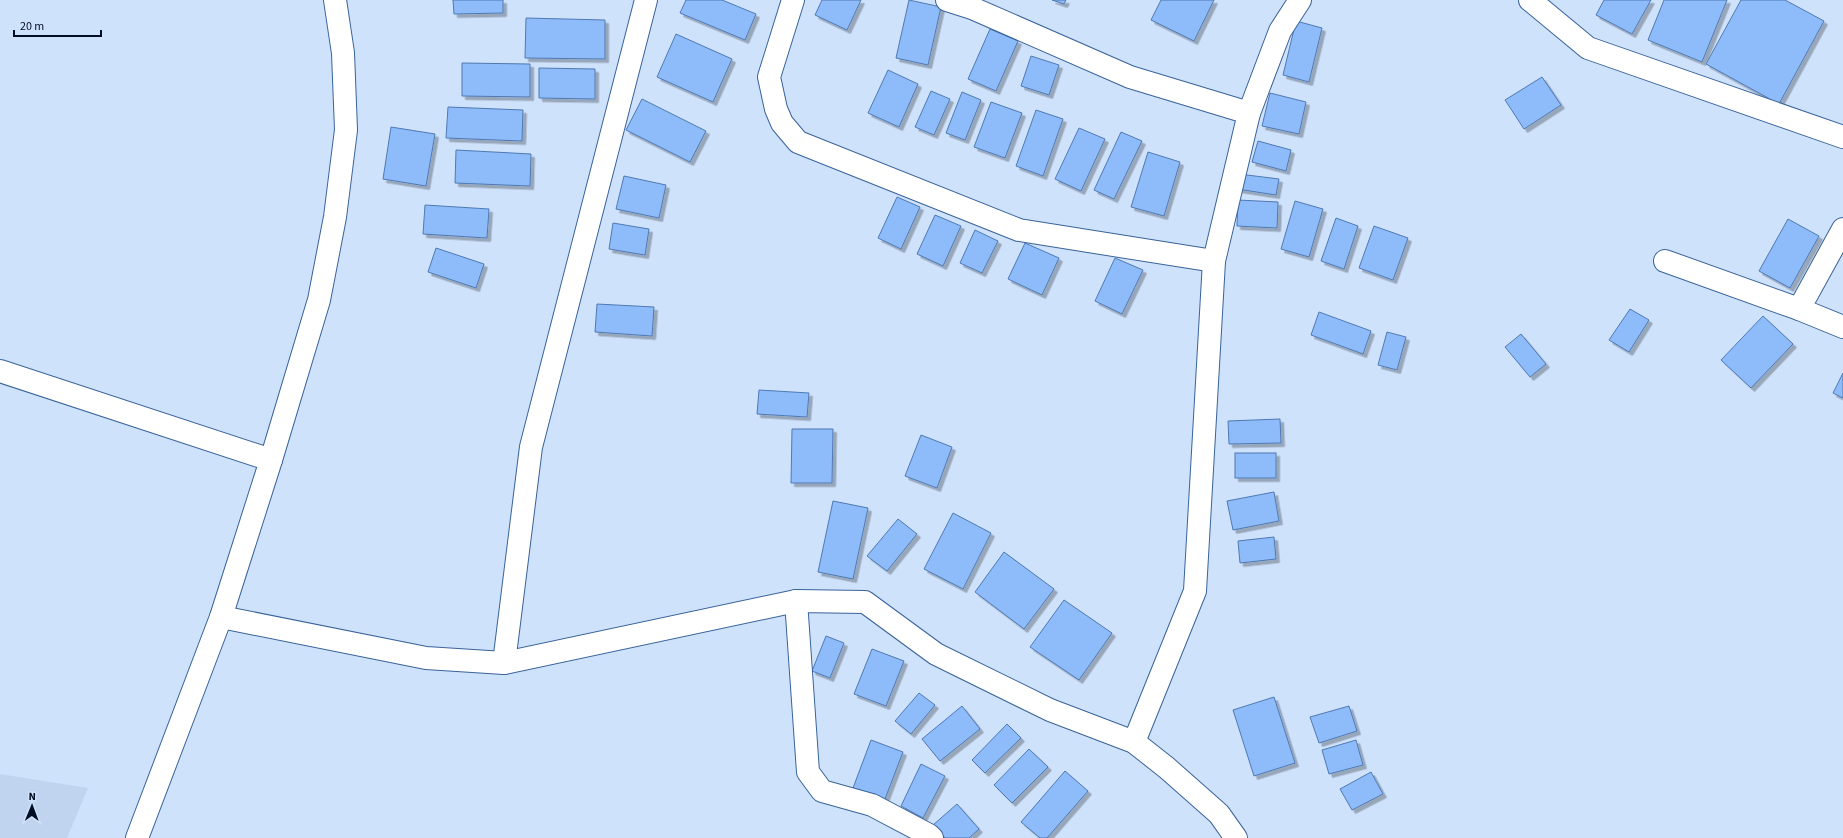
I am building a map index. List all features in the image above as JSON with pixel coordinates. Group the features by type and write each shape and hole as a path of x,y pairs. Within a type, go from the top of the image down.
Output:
{"street":[{"path":"137,838 221,617 272,460 319,300 335,217 346,130 343,53 335,0"},
{"path":"504,663 531,447 646,0"},
{"path":"793,0 769,77 776,109 782,123 798,142 1020,230 1214,261"},
{"path":"947,0 972,8 1130,77 1248,113"},
{"path":"1134,742 1195,591 1214,261 1248,113 1280,31 1300,0"},
{"path":"1530,0 1588,48 1843,137"},
{"path":"1799,309 1843,229"},
{"path":"1665,261 1799,309 1843,327"},
{"path":"0,371 272,460"},
{"path":"221,617 426,658 504,663 796,601 865,602 936,654 1050,710 1134,742 1219,814 1236,838"},
{"path":"796,601 808,772 822,791 872,805 932,838"}],"shaded area":[{"path":"0,774 88,788 67,838 0,838"}],"building":[{"path":"453,0 503,0 503,13 454,14"},
{"path":"686,0 722,0 756,14 745,40 680,13"},
{"path":"822,0 861,0 847,30 815,15"},
{"path":"909,0 941,7 928,65 896,58"},
{"path":"1052,0 1066,0 1064,4"},
{"path":"1161,0 1214,0 1194,41 1151,20"},
{"path":"1604,0 1651,0 1632,34 1596,15"},
{"path":"1664,0 1727,0 1702,62 1648,40"},
{"path":"1741,0 1785,0 1824,21 1779,104 1706,64"},
{"path":"526,18 605,20 605,59 525,58"},
{"path":"1296,21 1322,28 1309,82 1283,75"},
{"path":"990,29 1018,41 996,91 968,79"},
{"path":"676,34 732,59 713,102 657,77"},
{"path":"1031,56 1059,65 1049,95 1021,86"},
{"path":"462,63 530,64 530,97 462,96"},
{"path":"539,68 595,69 595,99 539,98"},
{"path":"888,70 918,84 899,127 868,113"},
{"path":"1542,77 1561,105 1524,129 1505,100"},
{"path":"931,91 950,99 934,135 915,127"},
{"path":"962,92 981,100 965,140 946,133"},
{"path":"1270,93 1306,102 1299,134 1262,126"},
{"path":"642,99 706,131 690,162 626,130"},
{"path":"991,102 1022,113 1005,158 974,147"},
{"path":"448,107 523,110 522,141 446,138"},
{"path":"1036,110 1063,119 1043,176 1016,166"},
{"path":"391,127 435,134 426,186 383,179"},
{"path":"1079,128 1105,139 1081,191 1055,179"},
{"path":"1121,132 1142,141 1114,199 1094,190"},
{"path":"1258,141 1291,150 1286,171 1252,162"},
{"path":"456,150 531,154 530,186 455,183"},
{"path":"1148,152 1180,162 1164,216 1131,207"},
{"path":"1239,174 1279,179 1276,195 1237,189"},
{"path":"624,176 666,185 659,218 616,209"},
{"path":"897,197 920,207 901,249 878,238"},
{"path":"1238,200 1278,202 1277,228 1237,226"},
{"path":"1295,201 1323,209 1309,257 1281,249"},
{"path":"425,205 489,209 487,238 423,234"},
{"path":"935,215 961,226 943,266 917,254"},
{"path":"1336,218 1358,226 1344,269 1321,261"},
{"path":"1788,219 1819,236 1790,288 1759,271"},
{"path":"613,223 649,229 645,255 609,249"},
{"path":"1374,226 1408,238 1393,280 1359,268"},
{"path":"975,230 998,241 982,273 960,263"},
{"path":"1025,243 1059,258 1042,295 1008,279"},
{"path":"436,248 484,264 476,288 428,272"},
{"path":"1115,258 1143,270 1122,314 1095,301"},
{"path":"597,304 654,307 652,336 595,332"},
{"path":"1630,309 1649,320 1629,352 1609,340"},
{"path":"1319,312 1371,331 1363,354 1311,335"},
{"path":"1763,316 1793,344 1751,388 1721,360"},
{"path":"1387,332 1406,337 1397,370 1378,365"},
{"path":"1521,334 1546,364 1530,377 1505,347"},
{"path":"1843,373 1843,398 1833,393"},
{"path":"759,390 809,393 807,417 757,414"},
{"path":"1280,419 1281,443 1229,444 1228,421"},
{"path":"792,429 833,429 832,483 791,483"},
{"path":"921,435 952,447 937,488 905,476"},
{"path":"1235,453 1276,453 1276,478 1235,478"},
{"path":"1274,492 1279,521 1233,530 1227,501"},
{"path":"833,501 868,508 853,579 818,572"},
{"path":"953,513 991,533 963,589 924,569"},
{"path":"898,519 917,534 887,571 867,556"},
{"path":"1274,537 1276,559 1240,563 1238,541"},
{"path":"1004,552 1054,589 1024,629 975,592"},
{"path":"1064,600 1112,633 1079,680 1030,647"},
{"path":"826,636 844,643 830,678 812,671"},
{"path":"872,649 904,661 886,706 854,694"},
{"path":"919,693 935,705 911,734 895,721"},
{"path":"1274,697 1295,763 1254,776 1233,710"},
{"path":"962,706 980,729 940,761 922,739"},
{"path":"1349,706 1357,731 1319,743 1310,717"},
{"path":"1007,724 1021,738 985,773 972,760"},
{"path":"871,740 903,752 885,799 853,788"},
{"path":"1356,740 1363,765 1329,774 1322,750"},
{"path":"1029,749 1048,767 1012,803 994,785"},
{"path":"921,764 945,776 923,818 901,806"},
{"path":"1065,771 1088,791 1047,838 1040,838 1021,822"},
{"path":"1371,772 1383,794 1352,810 1340,789"},
{"path":"957,804 979,829 969,838 945,838 933,825"}]}
